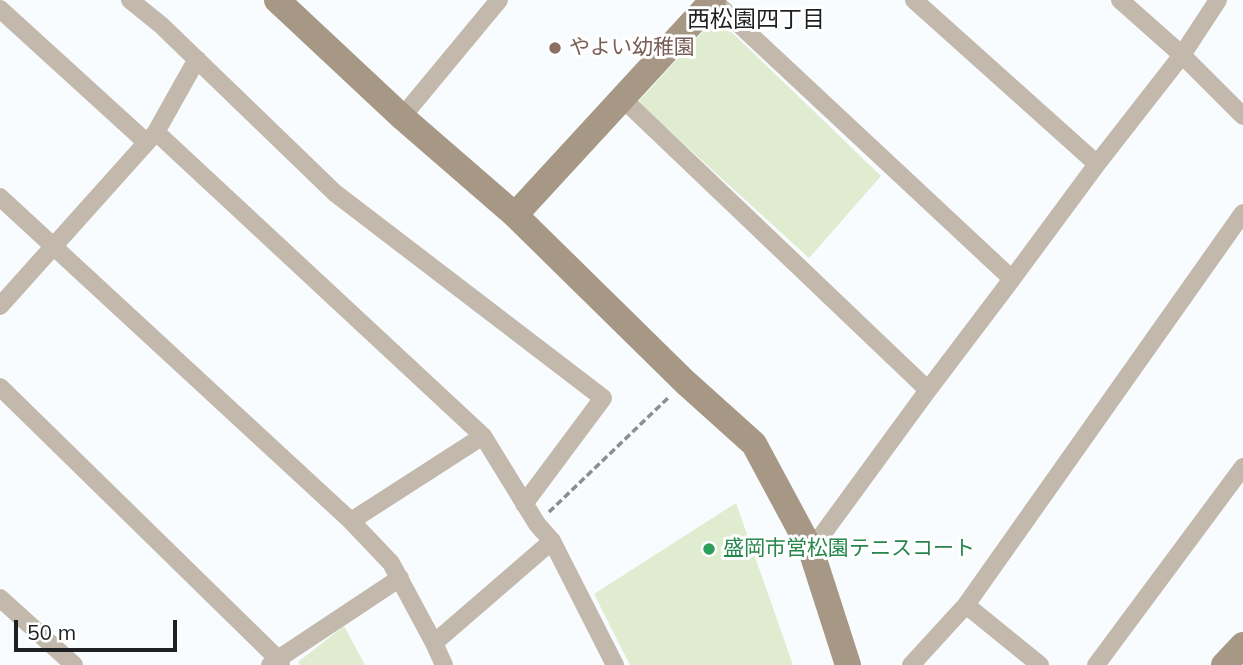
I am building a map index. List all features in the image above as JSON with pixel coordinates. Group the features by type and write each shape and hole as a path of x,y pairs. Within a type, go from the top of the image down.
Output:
{"street":[{"path":"130,0 161,25 335,193 603,398 524,504"},
{"path":"277,0 402,117 515,215 685,383 754,444 811,550 848,665"},
{"path":"402,117 499,0"},
{"path":"515,215 713,0 1012,279"},
{"path":"914,0 1097,164"},
{"path":"1120,0 1182,55 1243,116"},
{"path":"811,550 1097,164 1182,55 1218,0"},
{"path":"0,9 151,137 483,436 537,524 552,541 615,665"},
{"path":"0,306 151,137 197,59"},
{"path":"623,99 928,390"},
{"path":"0,197 351,521 391,563 444,665"},
{"path":"911,665 966,604 1237,234 1243,213"},
{"path":"0,387 277,663 400,578"},
{"path":"351,521 483,436"},
{"path":"1096,665 1243,467"},
{"path":"434,643 552,541"},
{"path":"0,598 75,665"},
{"path":"966,604 1040,665"},
{"path":"1224,665 1243,645"}],"path":[{"path":"537,524 685,383"}],"green space":[{"path":"716,17 881,176 809,258 638,102"},
{"name":"盛岡市営松園テニスコート","path":"736,503 793,665 630,665 594,594"},
{"path":"344,626 365,665 300,665 298,662"}],"place":[{"name":"やよい幼稚園","path":"555,48"},
{"name":"盛岡市営松園テニスコート","path":"709,549"}],"district":[{"name":"西松園四丁目","path":"756,20"}]}
